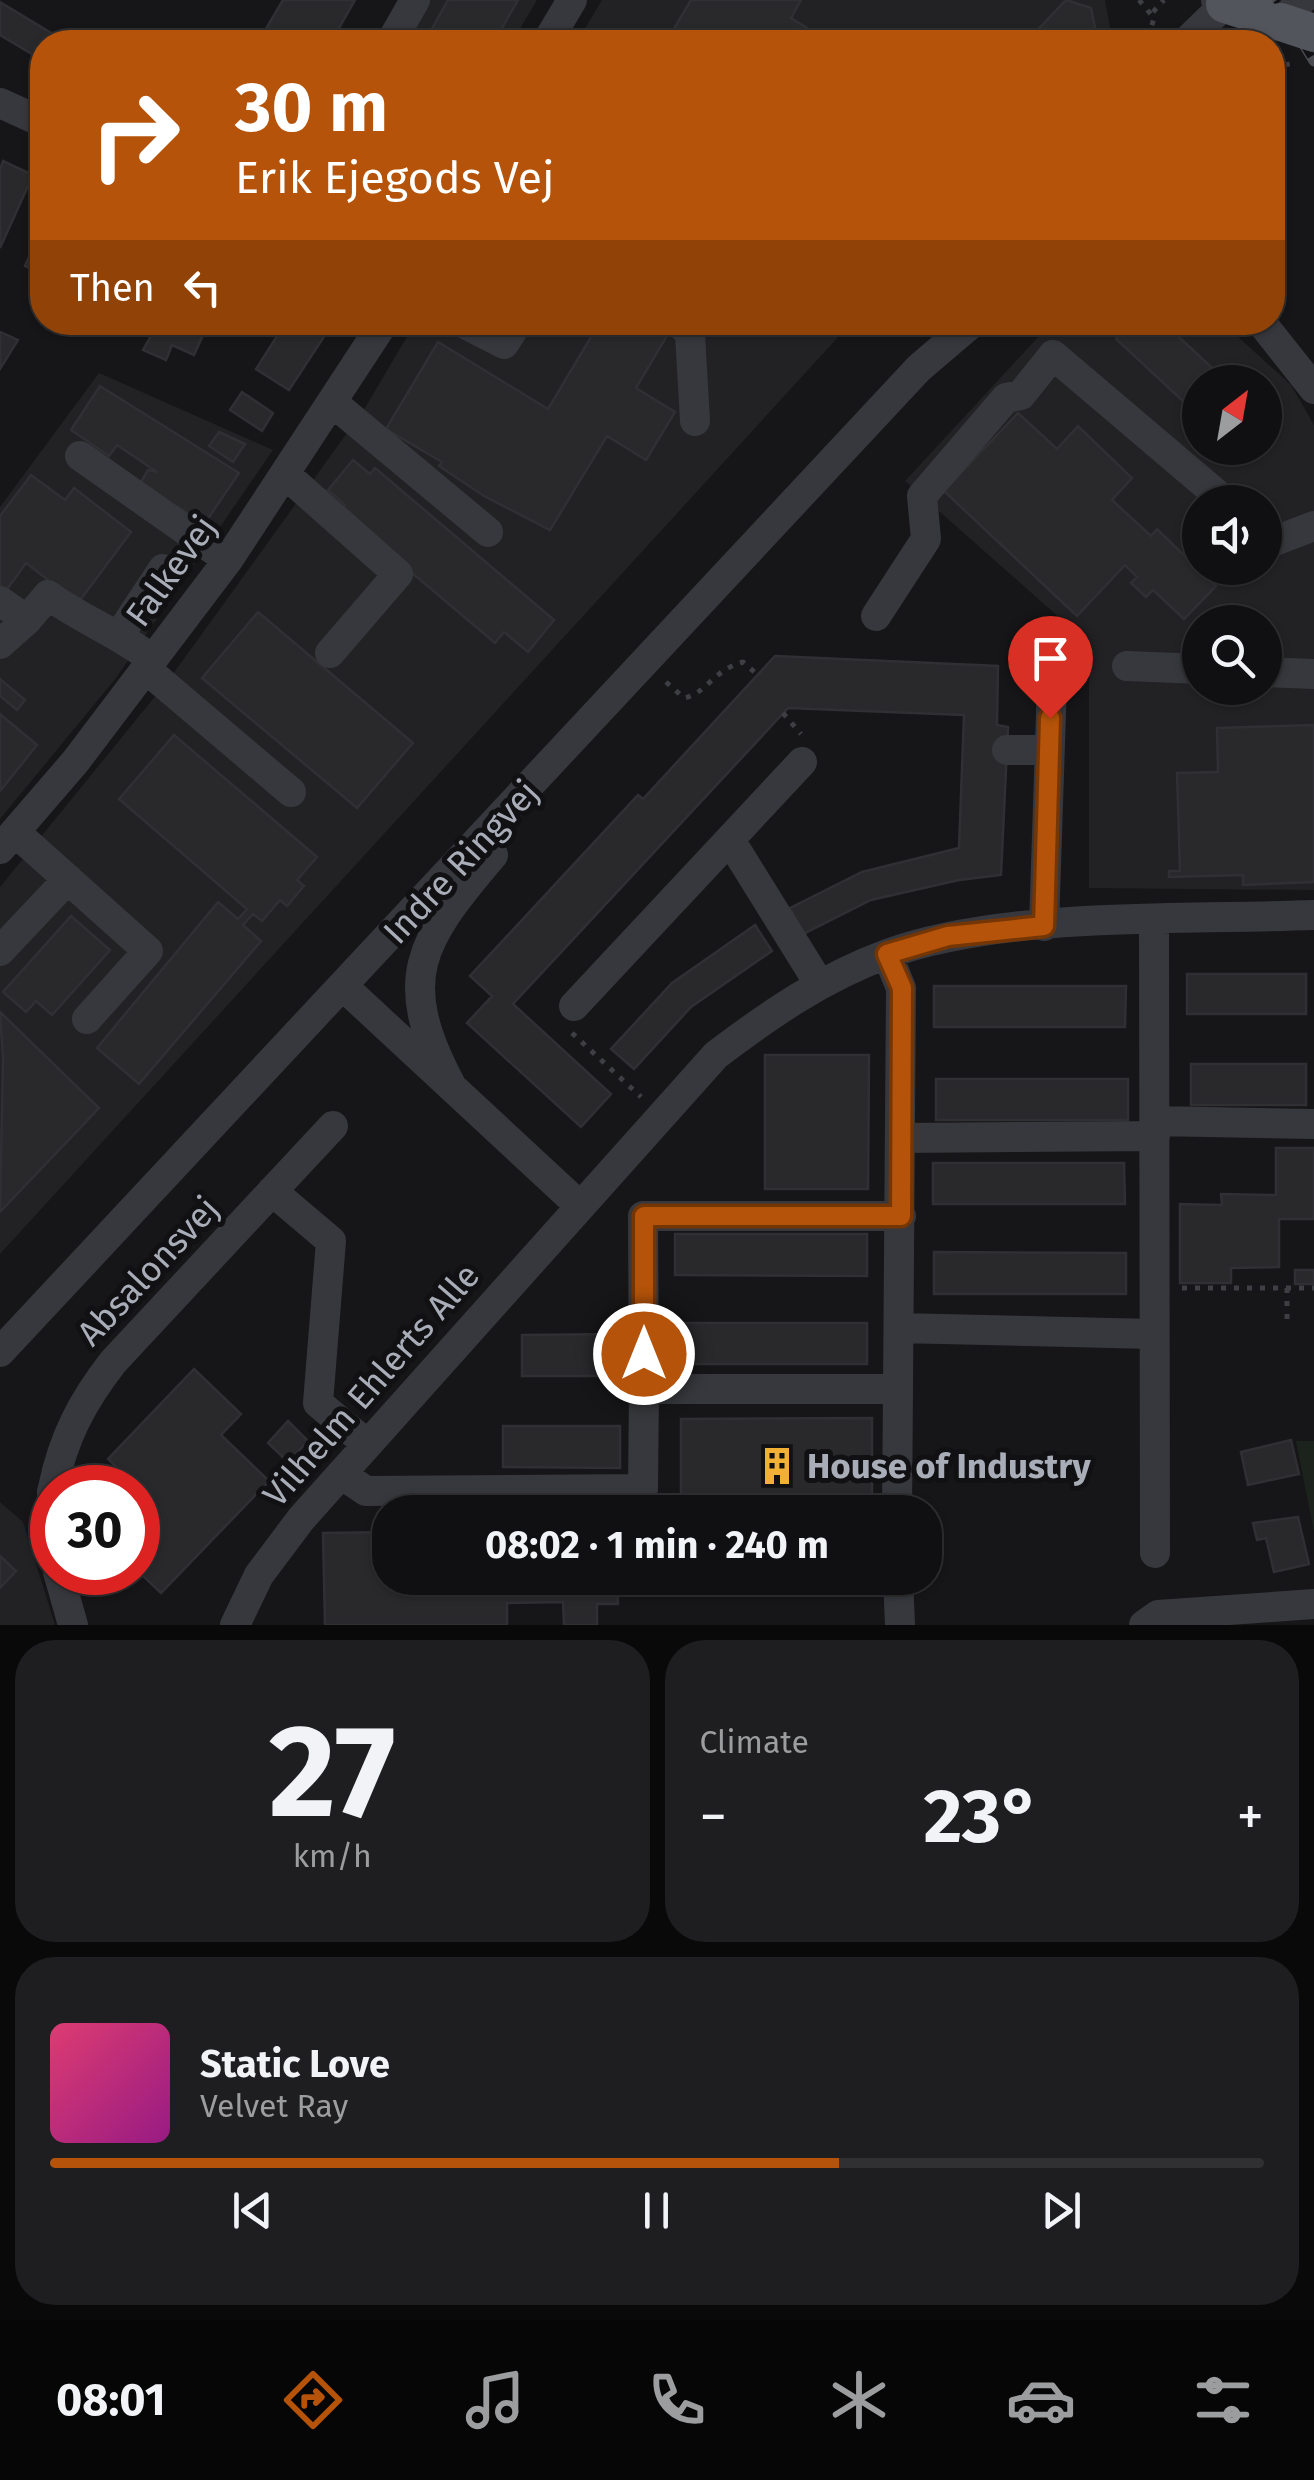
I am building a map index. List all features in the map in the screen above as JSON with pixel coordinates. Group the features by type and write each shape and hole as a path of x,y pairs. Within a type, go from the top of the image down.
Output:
{"street":[{"path":"398,30 415,0"},
{"path":"554,30 572,0"},
{"path":"1232,30 1262,22"},
{"path":"0,103 30,117"},
{"name":"Falkevej","path":"8,840 228,560 376,335"},
{"path":"486,335 504,344 510,335"},
{"path":"690,335 695,421"},
{"name":"Indre Ringvej","path":"919,368 941,335"},
{"name":"Indre Ringvej","path":"0,1352 919,368 958,335"},
{"path":"1272,335 1314,388"},
{"path":"876,616 926,540 922,496 1006,398 1021,395 1054,355 1206,485"},
{"path":"332,402 488,532"},
{"path":"80,456 228,560"},
{"path":"285,474 398,574 330,652"},
{"path":"1282,538 1314,526"},
{"path":"120,634 163,569"},
{"path":"0,644 28,620 48,595 80,618 120,634 291,792"},
{"path":"0,601 28,620"},
{"path":"1044,926 1053,652"},
{"path":"1127,666 1182,668"},
{"path":"1282,673 1314,674"},
{"path":"1007,750 1049,750"},
{"path":"574,1006 802,762"},
{"path":"452,1087 423,1029 421,964 452,903 514,823 521,797"},
{"path":"8,840 68,879 148,951 87,1019"},
{"path":"730,840 820,985"},
{"path":"0,950 68,879"},
{"name":"Vilhelm Ehlerts Alle","path":"234,1625 259,1575 367,1444 716,1054 789,1001 887,954 948,936 1044,926 1314,915"},
{"path":"1154,921 1155,1553"},
{"path":"887,954 902,988 898,1495"},
{"path":"344,987 580,1206"},
{"path":"901,1138 1314,1124"},
{"name":"Absalonsvej","path":"57,1465 81,1403 113,1362 333,1126"},
{"path":"272,1191 331,1241 318,1403 367,1444"},
{"path":"341,1474 366,1492 644,1489 644,1216 901,1216"},
{"path":"899,1328 1153,1334"},
{"path":"644,1388 898,1389"},
{"path":"65,1595 74,1625"},
{"path":"899,1595 900,1625"},
{"path":"1144,1625 1158,1615 1243,1617 1314,1604"}],"path":[{"path":"1139,0 1153,12"},
{"path":"1149,30 1153,12 1164,0"},
{"path":"645,663 684,698 695,696 721,668 743,662 758,676"},
{"path":"574,1006 580,1013 566,1028 626,1083"},
{"path":"1154,1288 1314,1288"},
{"path":"1287,1288 1287,1327"}],"shaded area":[{"path":"430,0 537,0 519,30 412,30"},
{"path":"602,0 1105,0 1111,30 584,30"},
{"path":"408,335 840,335 0,1254 0,887 170,678 365,408"},
{"path":"1040,335 1236,335 1269,365 1182,365 1182,465 1282,465 1282,377 1314,425 1314,890 1089,888 1089,644 905,481"},
{"path":"99,373 273,450 116,678 0,819 0,507"},
{"path":"1296,1441 1314,1441 1314,1532"},
{"path":"0,1502 23,1522 30,1545 30,1595 46,1595 55,1625 0,1625"}],"building":[{"path":"283,0 355,0 338,30 265,30"},
{"path":"448,0 518,0 501,30 431,30"},
{"path":"691,0 801,0 791,18 807,28 806,30 673,30"},
{"path":"1066,0 1091,8 1095,30 1037,30"},
{"path":"0,2 47,30 30,30 30,53 0,35"},
{"path":"3,161 30,174 30,182 0,248"},
{"path":"0,332 18,340 0,369"},
{"path":"152,335 203,335 194,355 172,345 166,360 143,350"},
{"path":"278,335 325,335 289,390 256,369"},
{"path":"592,335 667,335 636,388 675,412 646,460 607,436 550,530 484,496 439,466 442,462 386,429 438,342 548,409"},
{"path":"1120,335 1177,335 1209,365 1182,365 1182,400 1116,339"},
{"path":"100,386 239,473 205,523 139,485 148,470 157,472 117,445 109,456 71,430"},
{"path":"242,392 273,413 262,431 230,410"},
{"path":"1018,413 1057,449 1078,426 1132,478 1112,500 1151,536 1157,529 1182,553 1182,585 1216,586 1198,605 1182,605 1182,617 1153,590 1146,597 1131,583 1137,577 1125,565 1077,616 944,491"},
{"path":"219,432 245,444 233,462 209,446"},
{"path":"353,460 370,474 375,468 554,620 528,652 504,632 495,643 340,512 345,505 328,490"},
{"path":"31,475 65,500 74,488 131,532 78,603 26,563 5,592 0,589 0,516"},
{"path":"258,612 413,743 357,808 202,678"},
{"path":"775,656 998,666 997,725 1008,727 1001,875 959,880 871,900 803,934 790,908 862,872 959,848 964,715 788,708 513,1004 611,1094 581,1127 467,1023 492,996 470,976 638,795 643,799"},
{"path":"0,679 25,700 17,710 0,696"},
{"path":"0,714 37,745 0,791"},
{"path":"1314,725 1314,882 1243,885 1243,875 1169,877 1169,871 1180,871 1177,773 1218,772 1217,728"},
{"path":"174,735 317,857 297,880 304,886 287,906 280,900 262,921 253,914 243,925 261,941 139,1084 97,1048 218,902 238,919 247,909 119,799"},
{"path":"71,916 110,950 52,1015 36,1001 26,1012 3,992"},
{"path":"755,925 772,951 691,1007 634,1069 611,1049 672,983"},
{"path":"1187,974 1306,974 1306,1014 1187,1014"},
{"path":"934,986 1126,986 1125,1027 934,1027"},
{"path":"0,1012 99,1108 0,1212 3,1059"},
{"path":"765,1055 869,1055 868,1189 765,1189"},
{"path":"1191,1064 1306,1064 1306,1105 1191,1105"},
{"path":"936,1079 1128,1079 1128,1120 936,1120"},
{"path":"1276,1148 1314,1148 1314,1219 1279,1219 1279,1267 1231,1268 1231,1283 1180,1283 1180,1204 1222,1205 1221,1194 1276,1195"},
{"path":"933,1163 1124,1163 1125,1204 933,1204"},
{"path":"675,1234 867,1234 867,1276 675,1275"},
{"path":"934,1252 1126,1253 1126,1294 934,1294"},
{"path":"1295,1270 1314,1270 1314,1284 1295,1284"},
{"path":"675,1323 867,1323 867,1364 675,1364"},
{"path":"617,1334 617,1376 522,1376 522,1335"},
{"path":"194,1369 241,1414 221,1435 269,1481 161,1593 160,1465 114,1465 108,1459"},
{"name":"House of Industry","path":"872,1418 872,1495 681,1495 681,1419"},
{"path":"288,1421 308,1441 288,1462 268,1443"},
{"path":"503,1426 620,1426 620,1468 503,1467"},
{"path":"1291,1440 1299,1474 1248,1485 1241,1452"},
{"path":"1298,1517 1309,1564 1274,1572 1266,1538 1257,1540 1253,1523"},
{"path":"372,1532 372,1595 618,1595 618,1604 597,1604 597,1625 564,1625 563,1602 507,1603 507,1625 325,1625 323,1533"},
{"path":"0,1556 16,1571 0,1588"}],"railway":[{"path":"1277,0 1314,61"}],"place":[{"name":"House of Industry","path":"777,1466"}],"route":[{"path":"644,1354 644,1216 901,1216 902,988 887,954 948,936 1044,926 1050,718"}]}
